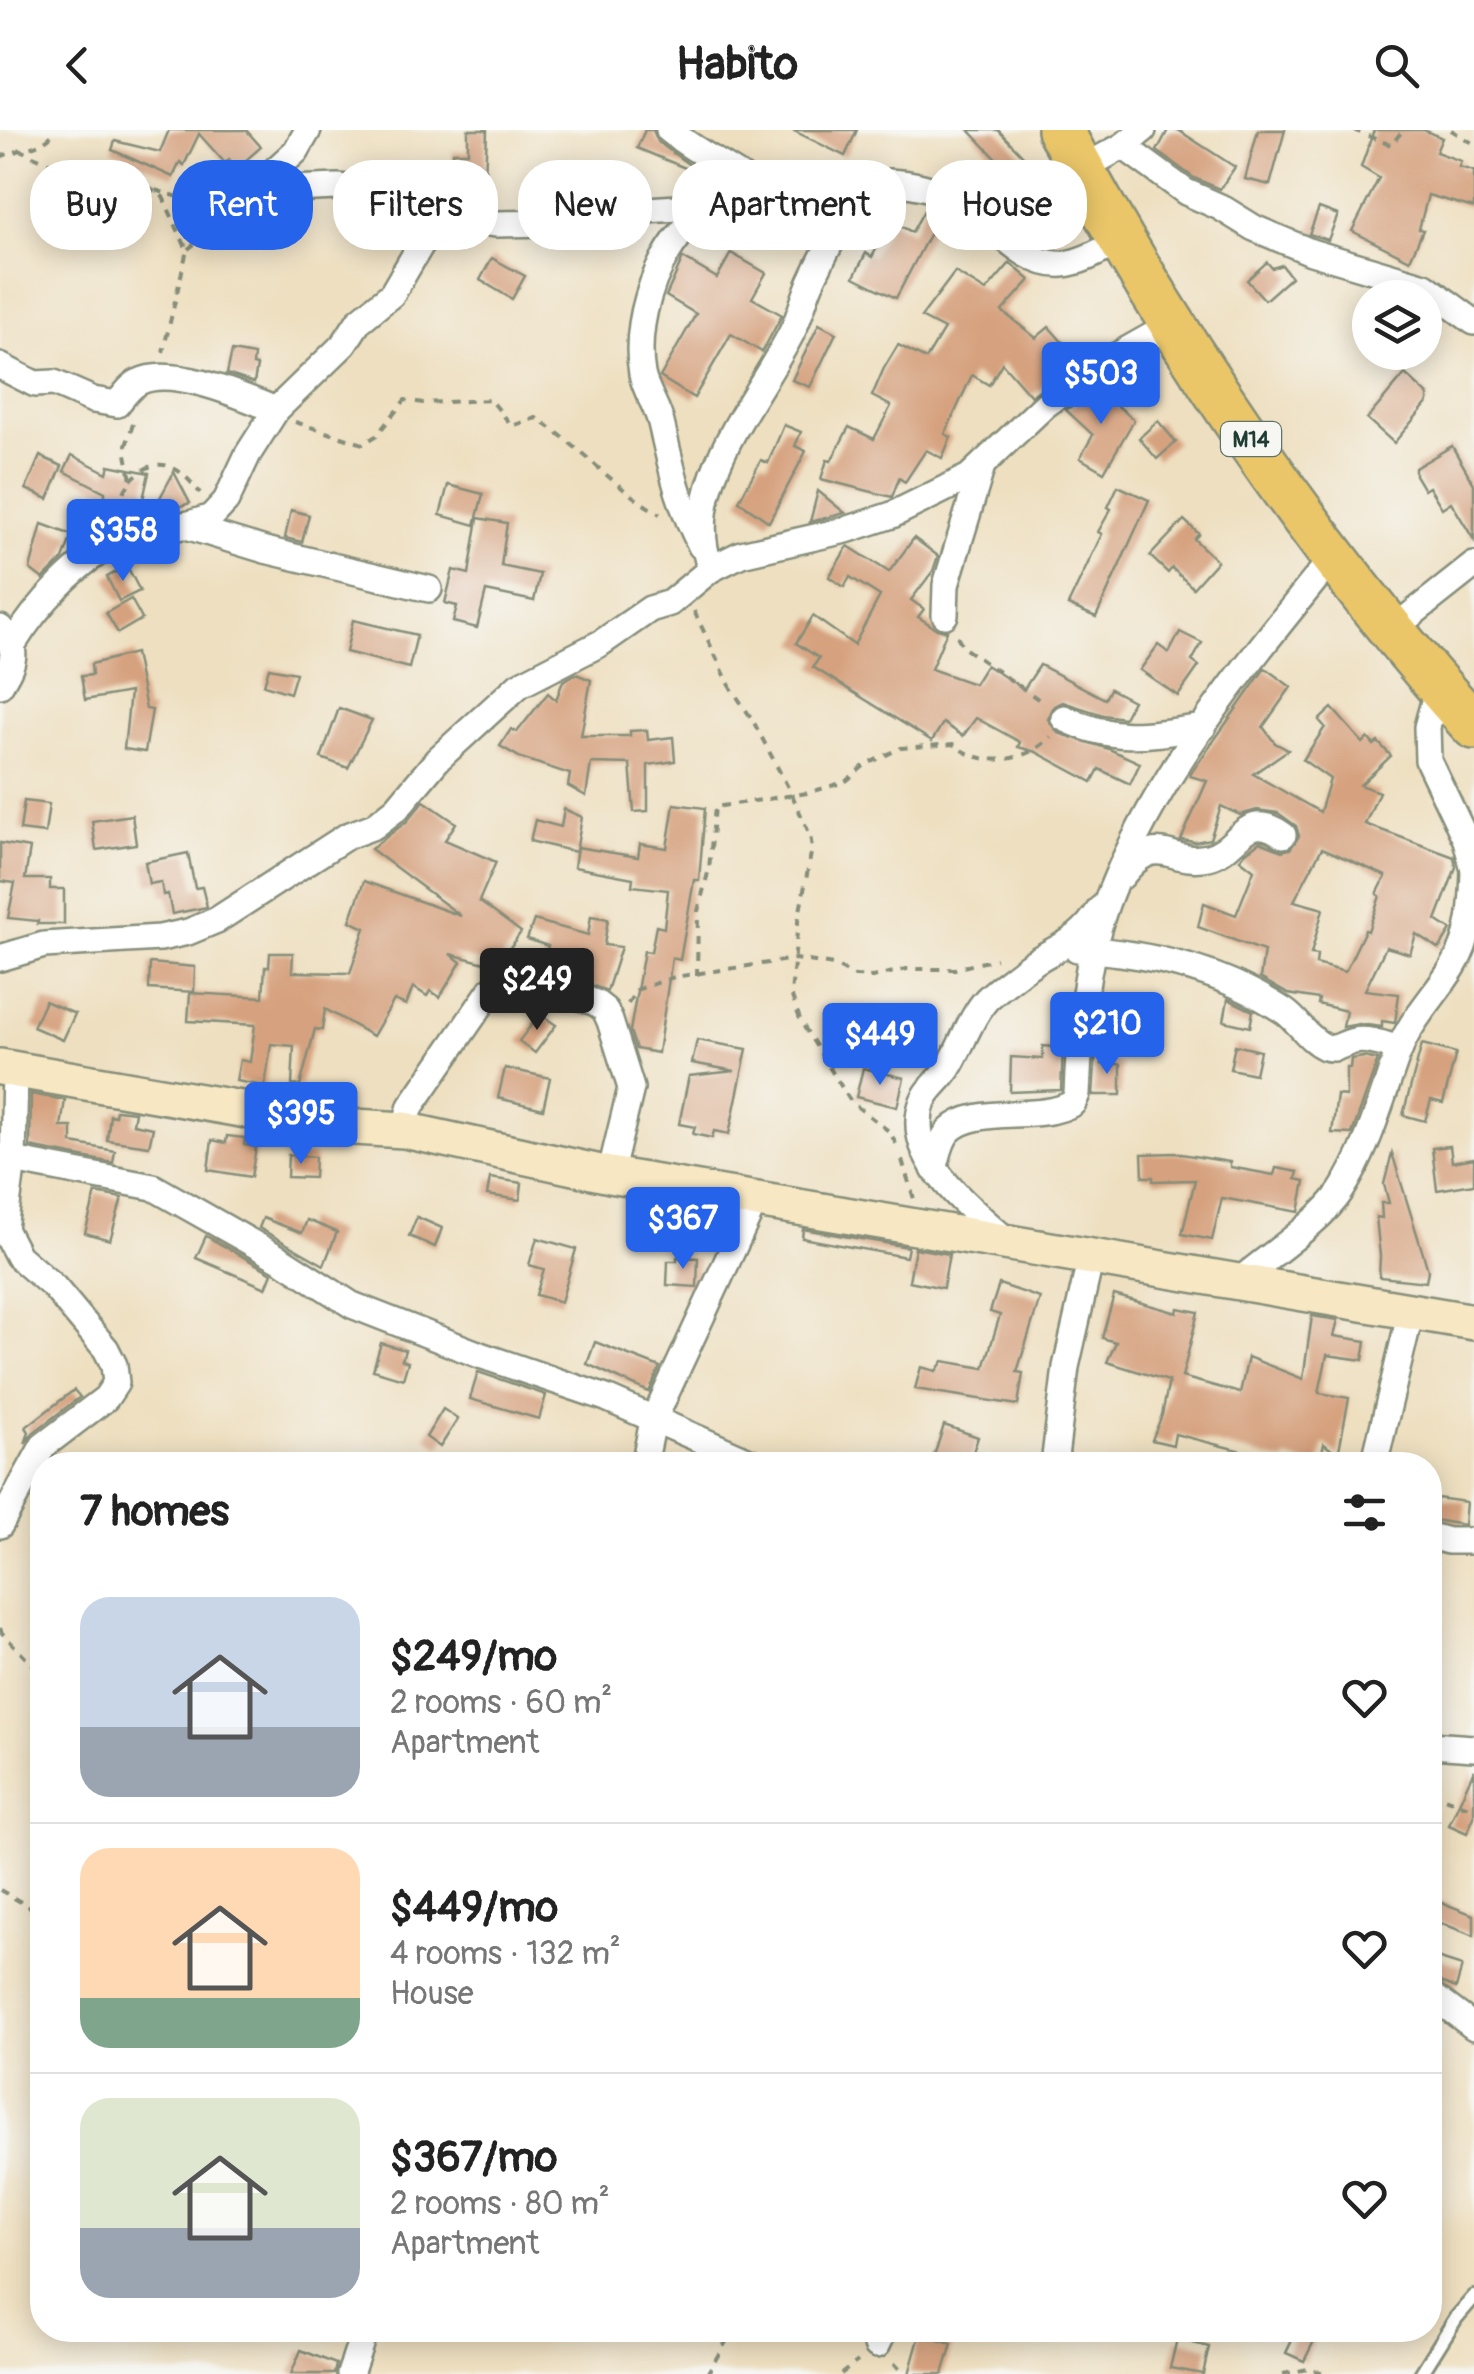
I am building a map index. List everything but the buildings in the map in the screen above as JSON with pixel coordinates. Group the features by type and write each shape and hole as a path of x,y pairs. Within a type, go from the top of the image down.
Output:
{"highway":[{"name":"M14","path":"1070,149 1173,324 1335,555 1474,726"}],"street":[{"path":"286,160 308,130"},
{"path":"668,130 711,160"},
{"path":"1070,149 1133,138 1186,192 1254,228 1312,252 1425,286 1474,322"},
{"path":"906,183 955,198 1020,249 1041,260 1062,264 1083,259 1122,240"},
{"path":"498,224 556,223 672,209"},
{"path":"672,248 647,298 641,340 642,376 661,421 682,508 707,558"},
{"path":"0,685 14,663 6,636 96,555 123,541 211,518 226,501 248,454 276,410 344,344 359,321 392,294 417,250"},
{"path":"0,958 44,945 160,938 217,920 347,836 374,826 397,808 438,758 518,685 582,654 634,618 684,594 707,558 709,494 730,438 789,338 828,250"},
{"path":"707,558 846,530 892,515 969,477 1045,404 1109,360 1173,324"},
{"path":"0,366 35,384 54,383 93,400 116,404 140,381 159,376 220,388 276,410"},
{"path":"945,614 946,585 982,466"},
{"path":"183,526 429,589"},
{"path":"934,1169 947,1133 964,1121 1055,1110 1073,1102 1093,950 1110,894 1154,799 1203,727 1335,555"},
{"path":"1392,629 1474,566"},
{"path":"1238,1282 1340,1193 1360,1156 1400,1049 1420,1009 1456,964 1472,920 1474,871 1466,840 1428,760 1426,726 1438,686"},
{"path":"1064,718 1120,737 1203,727"},
{"path":"1008,1243 934,1169 923,1146 919,1121 931,1086 948,1071 985,1000 1035,960 1062,949 1081,934 1139,857 1155,851 1206,858 1225,850 1250,828 1263,825 1283,835"},
{"path":"1062,949 1183,963 1224,979 1284,1011 1328,1048 1359,1040 1400,1049"},
{"path":"404,1130 411,1106 500,982 510,978 530,980 596,1003 610,1020 631,1088 610,1175"},
{"path":"41,1452 106,1398 116,1383 114,1365 106,1349 54,1287 18,1256 2,1234 13,1160 8,1069 338,1126 404,1130 610,1175 1474,1322"},
{"path":"13,1160 153,1188 282,1260 352,1305 606,1398 727,1452"},
{"path":"647,1452 653,1421 756,1199"},
{"path":"1056,1452 1066,1367 1091,1257"},
{"path":"1377,1452 1411,1312"},
{"path":"0,1525 30,1471"},
{"path":"1442,1539 1474,1541"},
{"path":"1442,1746 1474,1748"},
{"path":"1442,2003 1474,2027"},
{"path":"350,2374 361,2342"}],"lane":[{"path":"1442,2340 1474,2297"},
{"path":"1421,2374 1441,2342"}],"path":[{"path":"0,158 35,147 56,130"},
{"path":"1352,130 1391,145 1403,130"},
{"path":"1451,130 1474,144"},
{"path":"18,150 38,160"},
{"path":"152,190 163,197 172,217"},
{"path":"159,376 187,250"},
{"path":"276,410 296,423 363,444 376,436 405,400 491,400 512,426 536,418 552,428 604,476 664,516"},
{"path":"132,480 125,449 133,424"},
{"path":"124,492 143,468 153,464 170,466 186,475 200,494 226,501"},
{"path":"684,594 810,835 812,848 798,922 791,994 801,1022 851,1102 890,1132 913,1194 920,1227"},
{"path":"697,976 698,911 710,869 715,806 792,795 845,782 866,765 901,748 923,744 952,744 959,750 993,759 1020,758 1044,744 1064,718 964,648 945,614"},
{"path":"610,1020 628,1005 636,990 674,977 796,959 834,965 854,976 872,978 907,969 955,968 1014,955 1035,960"},
{"path":"0,1628 30,1663"},
{"path":"1442,1797 1474,1809"},
{"path":"0,1890 30,1907"},
{"path":"707,2374 726,2342"},
{"path":"1283,2374 1308,2369 1328,2374"}]}
